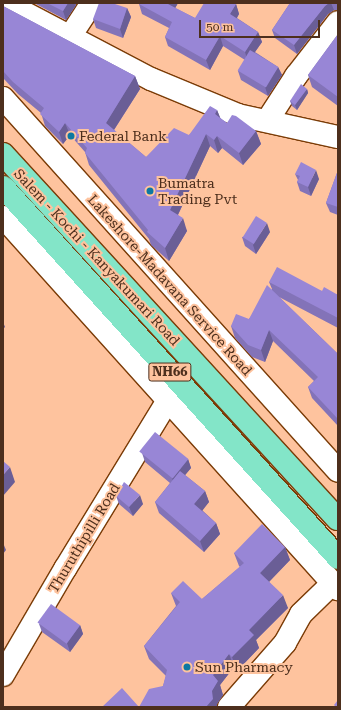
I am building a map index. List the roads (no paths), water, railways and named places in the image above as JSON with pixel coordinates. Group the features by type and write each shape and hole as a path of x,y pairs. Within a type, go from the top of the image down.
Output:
{"highway":[{"name":"Salem - Kochi - Kanyakumari Road","path":"3,154 338,519"},
{"name":"Salem - Kochi - Kanyakumari Road","path":"3,187 338,558"}],"street":[{"path":"6,3 69,38 151,79 238,115 338,137"},
{"path":"69,38 92,3"},
{"path":"267,121 296,76 338,22"},
{"name":"Lakeshore-Madavana Service Road","path":"3,98 338,471"},
{"path":"3,217 167,402 335,586 301,614 285,643 229,707"},
{"name":"Thuruthipilli Road","path":"3,676 65,569 167,402"}],"place":[{"name":"Federal Bank","path":"71,136"},
{"name":"Bumatra Trading Pvt","path":"150,191"},
{"name":"Sun Pharmacy","path":"187,667"}]}
